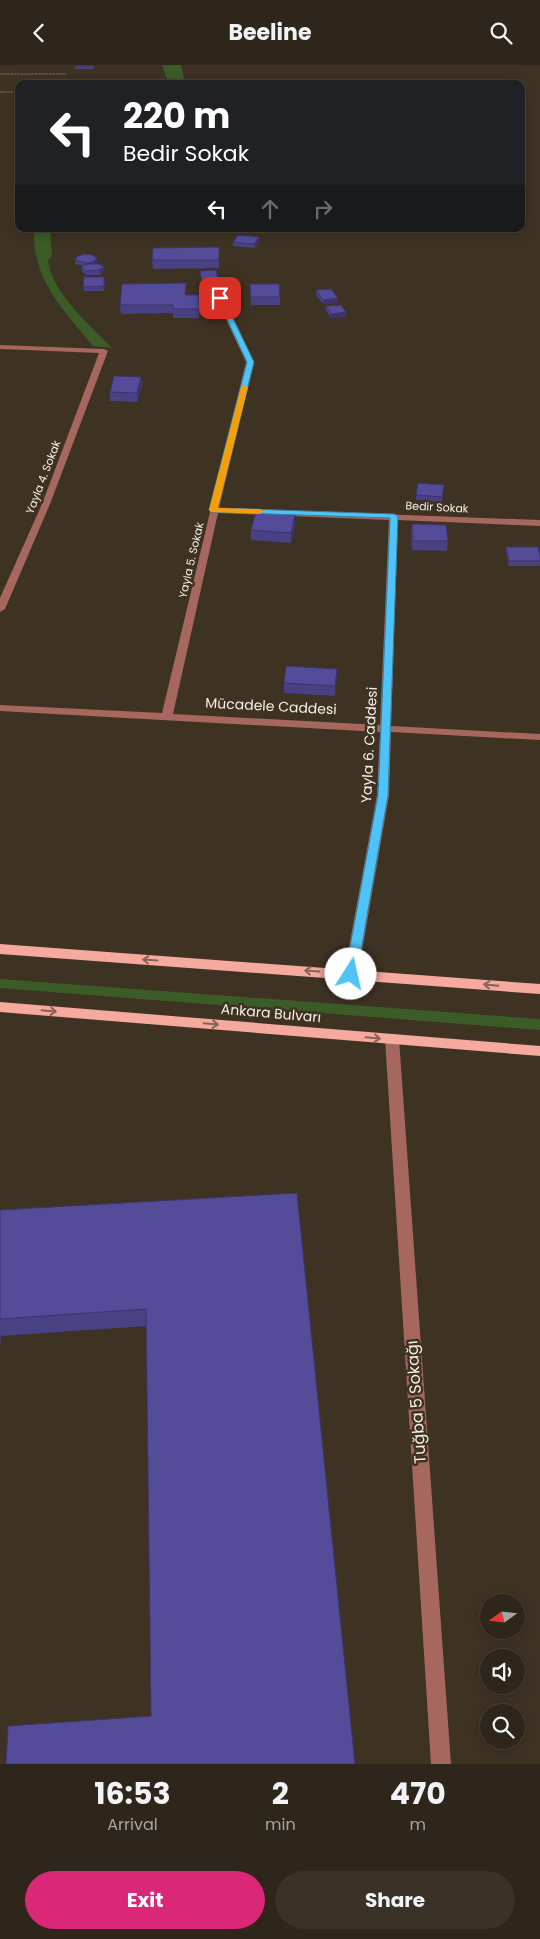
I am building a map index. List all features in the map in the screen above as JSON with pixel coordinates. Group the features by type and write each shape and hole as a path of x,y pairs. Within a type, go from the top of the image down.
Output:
{"main road":[{"path":"0,949 540,989"},
{"name":"Ankara Bulvarı","path":"0,1007 540,1051"}],"street":[{"name":"Yayla 5. Sokak","path":"167,716 250,362 220,298"},
{"name":"Yayla 4. Sokak","path":"0,347 104,351 46,504 0,609"},
{"name":"Bedir Sokak","path":"214,510 540,523"},
{"name":"Yayla 6. Caddesi","path":"351,974 383,795 394,516"},
{"name":"Mücadele Caddesi","path":"0,708 386,727 540,737"},
{"name":"Tuğba 5 Sokağı","path":"392,1039 441,1764"}],"path":[{"path":"0,75 67,74"},
{"path":"0,92 15,92"}],"green space":[{"path":"162,65 181,65 184,80 168,80"},
{"path":"34,232 50,232 52,256 48,260 56,284 73,308 112,348 93,346 51,293 38,264"},
{"path":"0,979 540,1019 540,1030 0,988"}],"building":[{"path":"75,65 93,65 75,66"},
{"path":"238,235 259,237 254,244 233,242"},
{"path":"219,247 219,260 152,260 153,248"},
{"path":"85,254 97,258 93,262 86,263 75,260 78,256"},
{"path":"88,264 99,264 104,267 99,270 86,271 81,267"},
{"path":"216,270 219,281 202,281 200,271"},
{"path":"84,277 104,277 104,286 83,287"},
{"path":"186,283 185,295 199,295 199,309 173,309 173,305 120,305 122,284"},
{"path":"250,284 279,284 280,297 251,297"},
{"path":"331,289 338,298 323,300 316,290"},
{"path":"341,305 346,312 331,314 326,306"},
{"path":"114,376 141,377 137,393 110,392"},
{"path":"418,483 444,485 442,497 416,495"},
{"path":"256,512 295,515 291,533 251,530"},
{"path":"412,524 446,525 448,541 413,541"},
{"path":"506,547 538,547 540,561 509,561"},
{"path":"286,666 337,669 335,686 284,683"},
{"path":"297,1193 355,1764 6,1764 8,1726 151,1716 146,1309 0,1319 0,1210"}],"slow traffic":[{"path":"244,387 214,510 260,511"}],"route":[{"path":"220,298 250,362 214,510 394,516 383,795 351,974"}]}
